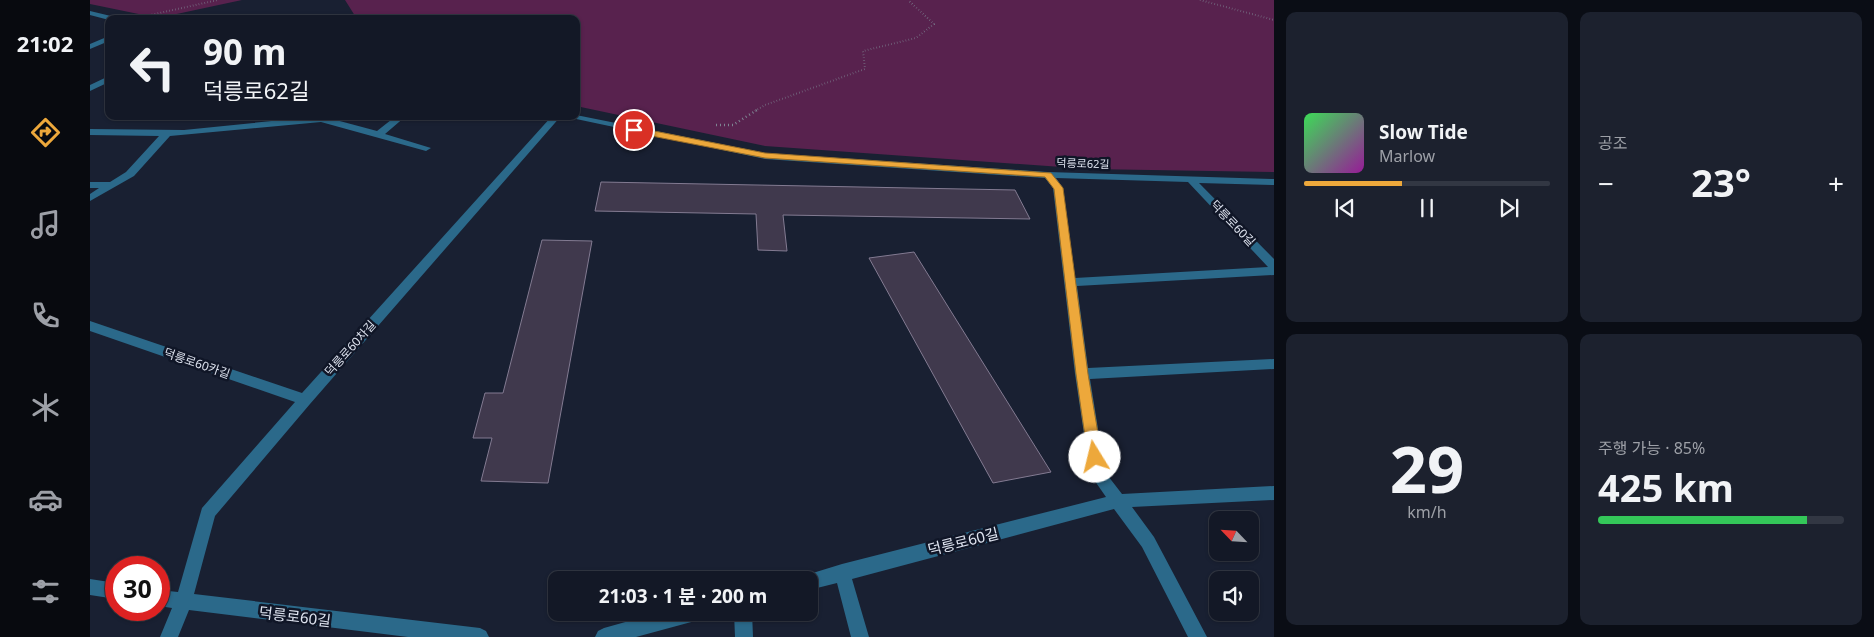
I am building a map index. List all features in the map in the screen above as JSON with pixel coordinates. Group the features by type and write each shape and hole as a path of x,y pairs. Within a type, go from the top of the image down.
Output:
{"street":[{"path":"90,14 105,17"},
{"path":"90,47 105,40"},
{"path":"90,88 105,80"},
{"name":"덕릉로62길","path":"580,119 765,156 1048,175 1274,182"},
{"path":"90,132 184,133 310,120"},
{"path":"324,120 426,148"},
{"path":"378,135 397,120"},
{"name":"덕릉로60차길","path":"169,637 183,602 208,513 305,400 553,120"},
{"path":"90,198 130,174 167,133"},
{"path":"1048,175 1058,188 1082,374 1098,474 1148,542 1198,637"},
{"name":"덕릉로60길","path":"1191,180 1274,266"},
{"path":"90,185 111,185"},
{"path":"1070,282 1274,271"},
{"name":"덕릉로60카길","path":"90,326 305,400"},
{"path":"1082,374 1274,364"},
{"name":"덕릉로60길","path":"818,579 1117,502 1274,493"},
{"path":"842,572 860,637"},
{"path":"90,587 105,589"},
{"name":"덕릉로60길","path":"170,600 431,634 480,637"},
{"path":"604,637 662,621"},
{"path":"743,621 744,637"}],"path":[{"path":"150,15 218,0"},
{"path":"714,125 733,125 765,105 866,69 863,52 916,38 934,24 908,0"},
{"path":"1200,0 1274,20"}],"shaded area":[{"path":"90,0 242,0 172,15 143,15 90,4"},
{"path":"345,0 1274,0 1274,172 1090,169 765,146 580,107 580,15 354,15"}],"building":[{"path":"601,182 1015,190 1030,219 783,215 787,251 758,250 756,214 595,211"},
{"path":"542,240 592,241 548,483 481,481 492,438 473,438 485,393 503,393"},
{"path":"914,252 1051,472 993,483 869,258"}],"route":[{"path":"634,130 765,156 1048,175 1058,188 1082,374 1095,457"}]}
